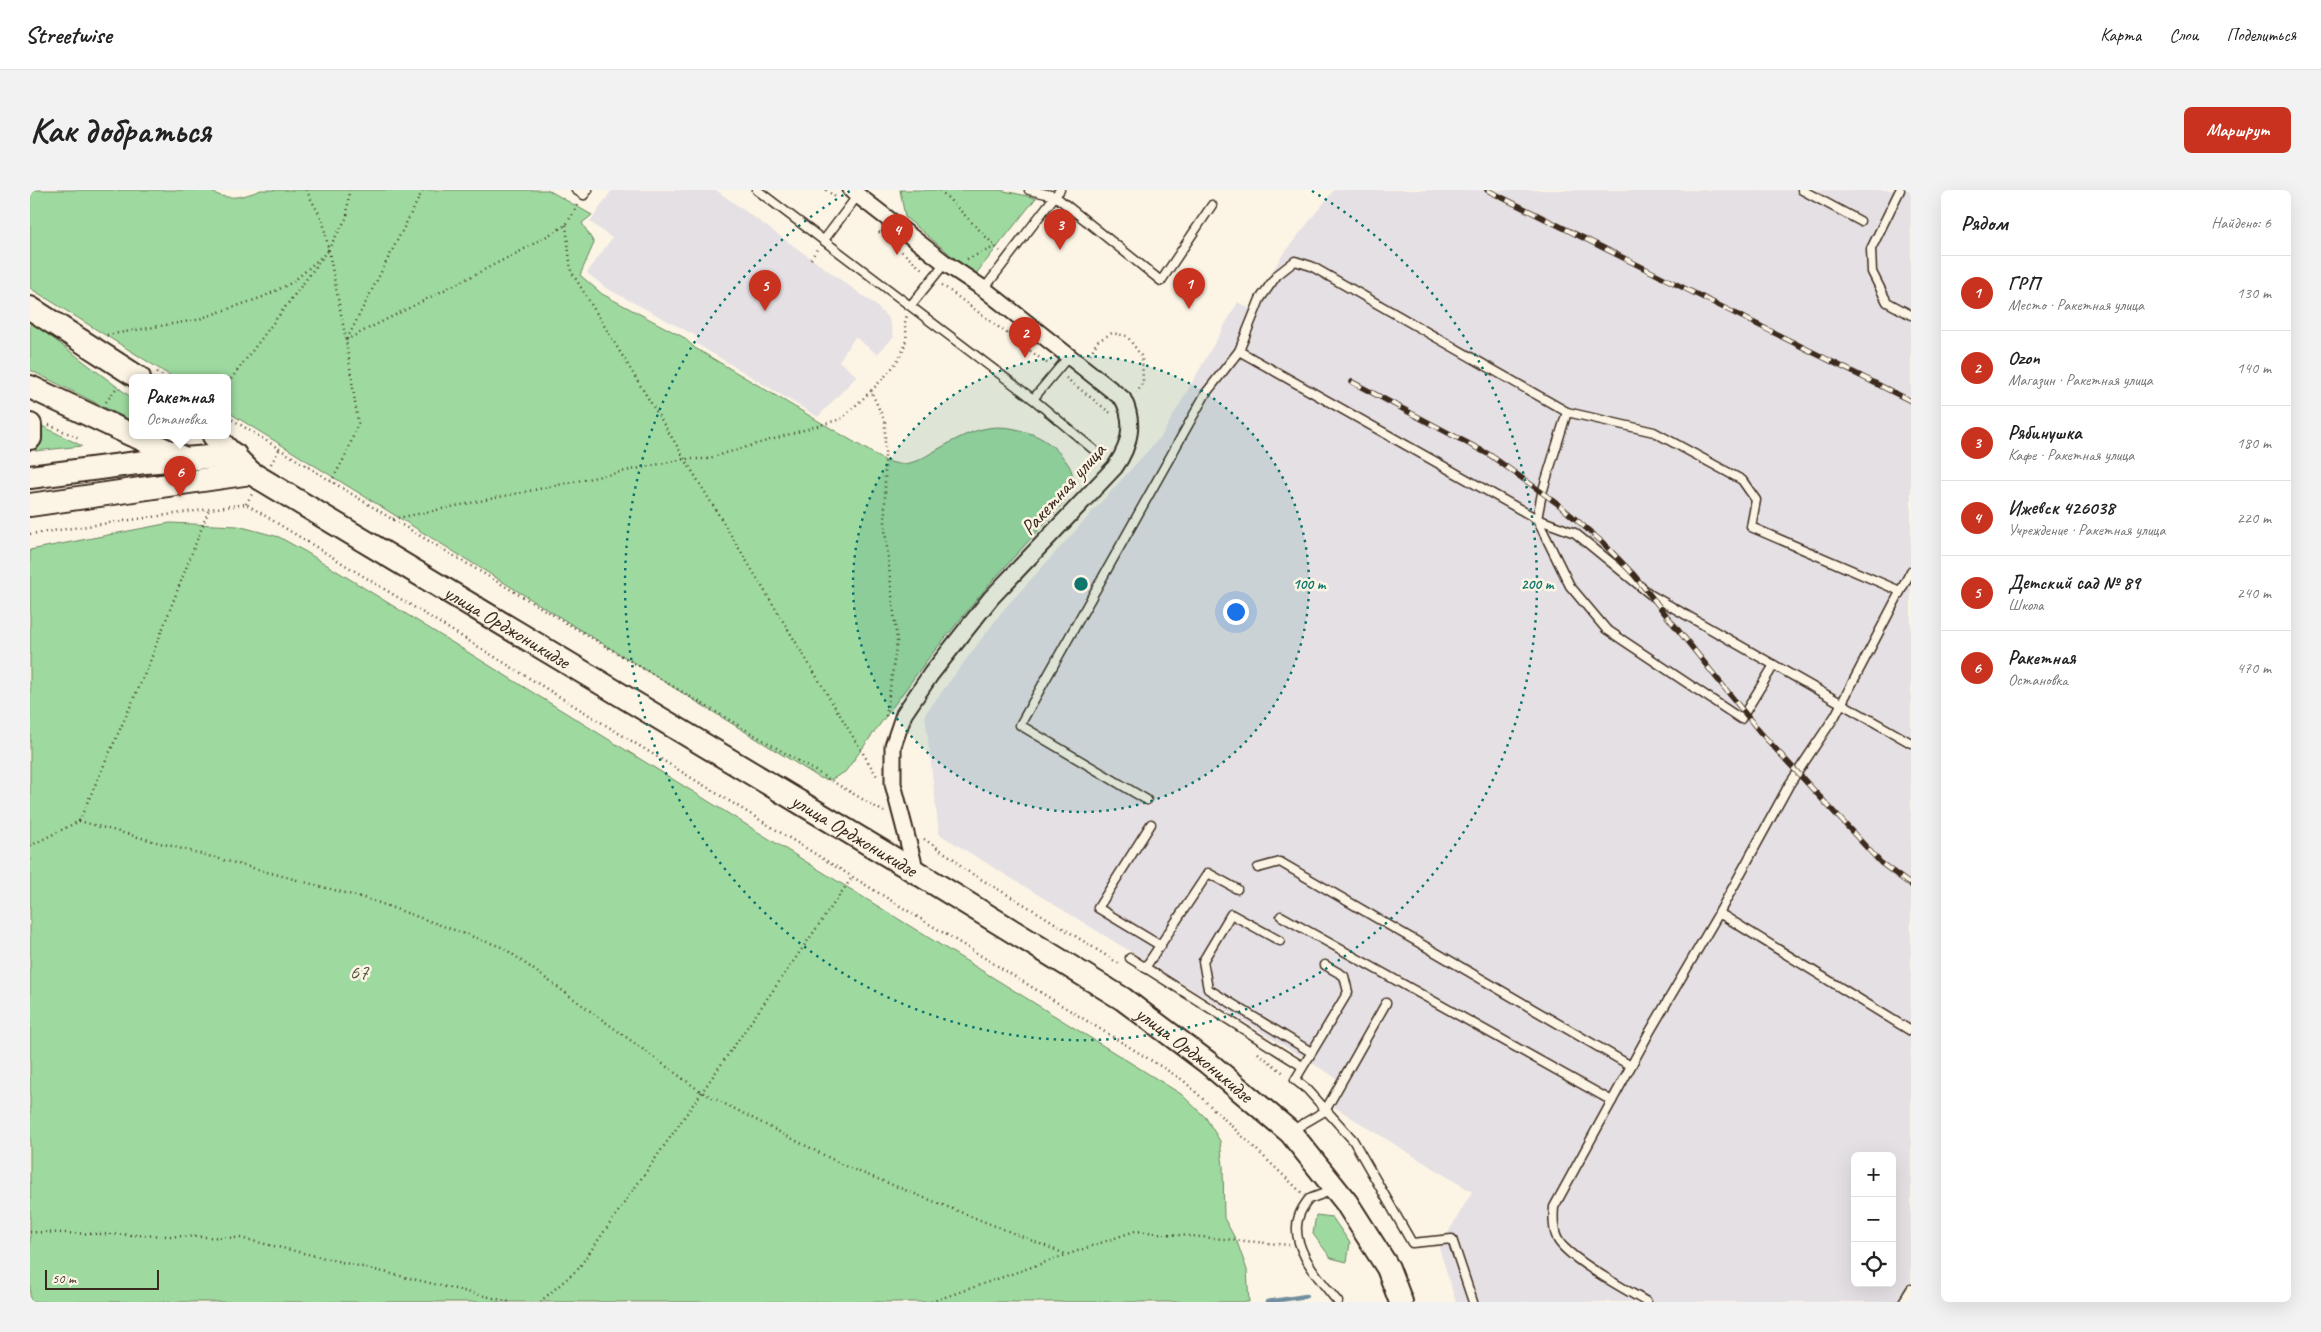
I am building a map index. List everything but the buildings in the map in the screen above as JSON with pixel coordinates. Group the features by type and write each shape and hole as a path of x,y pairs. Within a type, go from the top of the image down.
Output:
{"main road":[{"path":"30,308 129,381"},
{"path":"30,387 129,433"},
{"path":"142,439 223,476"},
{"name":"улица Орджоникидзе","path":"217,439 251,473 916,872 1123,1000 1207,1062 1290,1132 1346,1202 1388,1268 1401,1302"},
{"path":"30,477 144,462 235,455"},
{"path":"144,462 148,488"},
{"path":"30,505 251,473"}],"street":[{"path":"855,192 945,263 984,289 1123,398 1128,409"},
{"name":"Ракетная улица","path":"916,872 892,784 893,746 904,714 931,674 991,598 1115,467 1123,456 1130,433 1128,409"}],"lane":[{"path":"576,190 586,193"},
{"path":"757,190 1033,399 1094,450"},
{"path":"1029,190 1057,193 1161,281 1212,205"},
{"path":"1802,190 1860,221"},
{"path":"1900,190 1870,249 1872,272 1887,302 1911,314"},
{"path":"824,240 855,192"},
{"path":"984,289 1057,193"},
{"path":"1147,800 1020,725 1206,393 1239,351 1260,299 1277,275 1294,260 1312,266 1567,412 1654,432 1742,480 1756,500 1751,527 1900,591"},
{"path":"911,305 945,263"},
{"path":"1239,351 1537,519 1575,533 1651,595 1911,743"},
{"path":"1033,399 1069,356"},
{"path":"1567,412 1542,493 1537,519 1570,586 1606,629 1741,719 1774,665"},
{"path":"1647,1302 1610,1281 1578,1258 1558,1240 1553,1219 1554,1207 1789,785 1841,704 1911,572"},
{"path":"1151,824 1098,908 1160,946"},
{"path":"1258,868 1280,862 1631,1066"},
{"path":"1145,968 1208,874 1237,889"},
{"path":"1719,913 1911,1031"},
{"path":"1280,941 1231,914 1203,961 1208,989 1311,1052"},
{"path":"1281,916 1612,1101"},
{"path":"1130,958 1302,1066"},
{"path":"1325,965 1344,976 1348,992 1295,1080 1307,1089 1353,1140 1412,1243 1452,1239 1473,1302"},
{"path":"1290,1132 1297,1126 1325,1111 1386,1003"},
{"path":"1338,1302 1316,1275 1299,1246 1298,1217 1308,1199 1328,1192 1346,1202"},
{"path":"1903,1302 1911,1289"}],"path":[{"path":"306,190 323,220 346,340 358,423 347,453 331,482"},
{"path":"231,378 328,251 348,218 349,190"},
{"path":"346,340 423,190"},
{"path":"940,190 1007,259"},
{"path":"346,340 522,251 566,225 586,193"},
{"path":"566,225 571,271 882,784"},
{"path":"945,263 970,258 995,247"},
{"path":"101,336 196,320 263,297 292,282 328,251"},
{"path":"392,519 684,459 706,459 841,419 895,365 906,338 903,323"},
{"path":"1082,366 1098,342 1112,333 1127,336 1142,357 1143,382 1128,409"},
{"path":"105,404 129,381"},
{"path":"871,391 886,422 885,530 897,640 886,717"},
{"path":"231,419 392,519 885,812 954,859 962,868 1042,914 1124,966"},
{"path":"35,429 79,438"},
{"path":"30,534 246,504 1183,1080 1308,1199"},
{"path":"30,846 79,821 147,669 209,509"},
{"path":"79,821 371,900 504,948 700,1091 846,1166 1068,1255"},
{"path":"540,1302 578,1269 700,1091 853,876"},
{"path":"931,1302 1134,1231 1299,1246"},
{"path":"30,1232 240,1238 510,1302"}],"shaded area":[{"path":"612,190 716,190 873,303 889,319 894,337 877,354 855,337 839,361 857,376 818,417 695,343 698,337 606,288 587,273 612,238 590,222"},
{"path":"1334,190 1911,190 1911,1302 1456,1302 1439,1248 1472,1192 1334,1107 1346,1084 939,834 925,714 1004,609 1162,435 1238,302 1250,309 1281,257"}],"green space":[{"path":"30,190 209,190 222,196 235,197 261,190 548,190 592,215 582,223 594,243 580,275 602,294 683,337 695,348 886,461 899,464 910,463 956,439 978,430 1000,427 1013,428 1045,440 1068,464 1073,480 1061,505 987,587 927,660 845,772 830,780 820,778 231,414 231,374 168,374 30,288"},
{"path":"900,190 1000,190 1036,198 975,275 905,217"},
{"path":"30,321 129,396 129,420 30,370"},
{"path":"40,425 82,446 35,451 40,439"},
{"name":"67","path":"170,523 238,526 279,537 306,552 1181,1094 1206,1118 1220,1141 1223,1166 1224,1218 1237,1242 1247,1270 1249,1302 30,1302 30,550"},
{"path":"1316,1215 1332,1217 1350,1243 1347,1262 1331,1258 1313,1234"}],"waterway":[{"path":"1267,1302 1306,1296"}],"railway":[{"path":"1487,190 1911,401"},
{"path":"1352,382 1490,455 1558,504 1602,542 1634,575 1760,732 1881,863 1911,885"}],"place":[{"name":"Рябинушка","path":"1060,250"},
{"name":"Ижевск 426038","path":"897,255"},
{"name":"ГРП","path":"1189,309"},
{"name":"Детский сад № 89","path":"765,311"},
{"name":"Ozon","path":"1025,358"},
{"name":"Ракетная","path":"180,497"}]}
